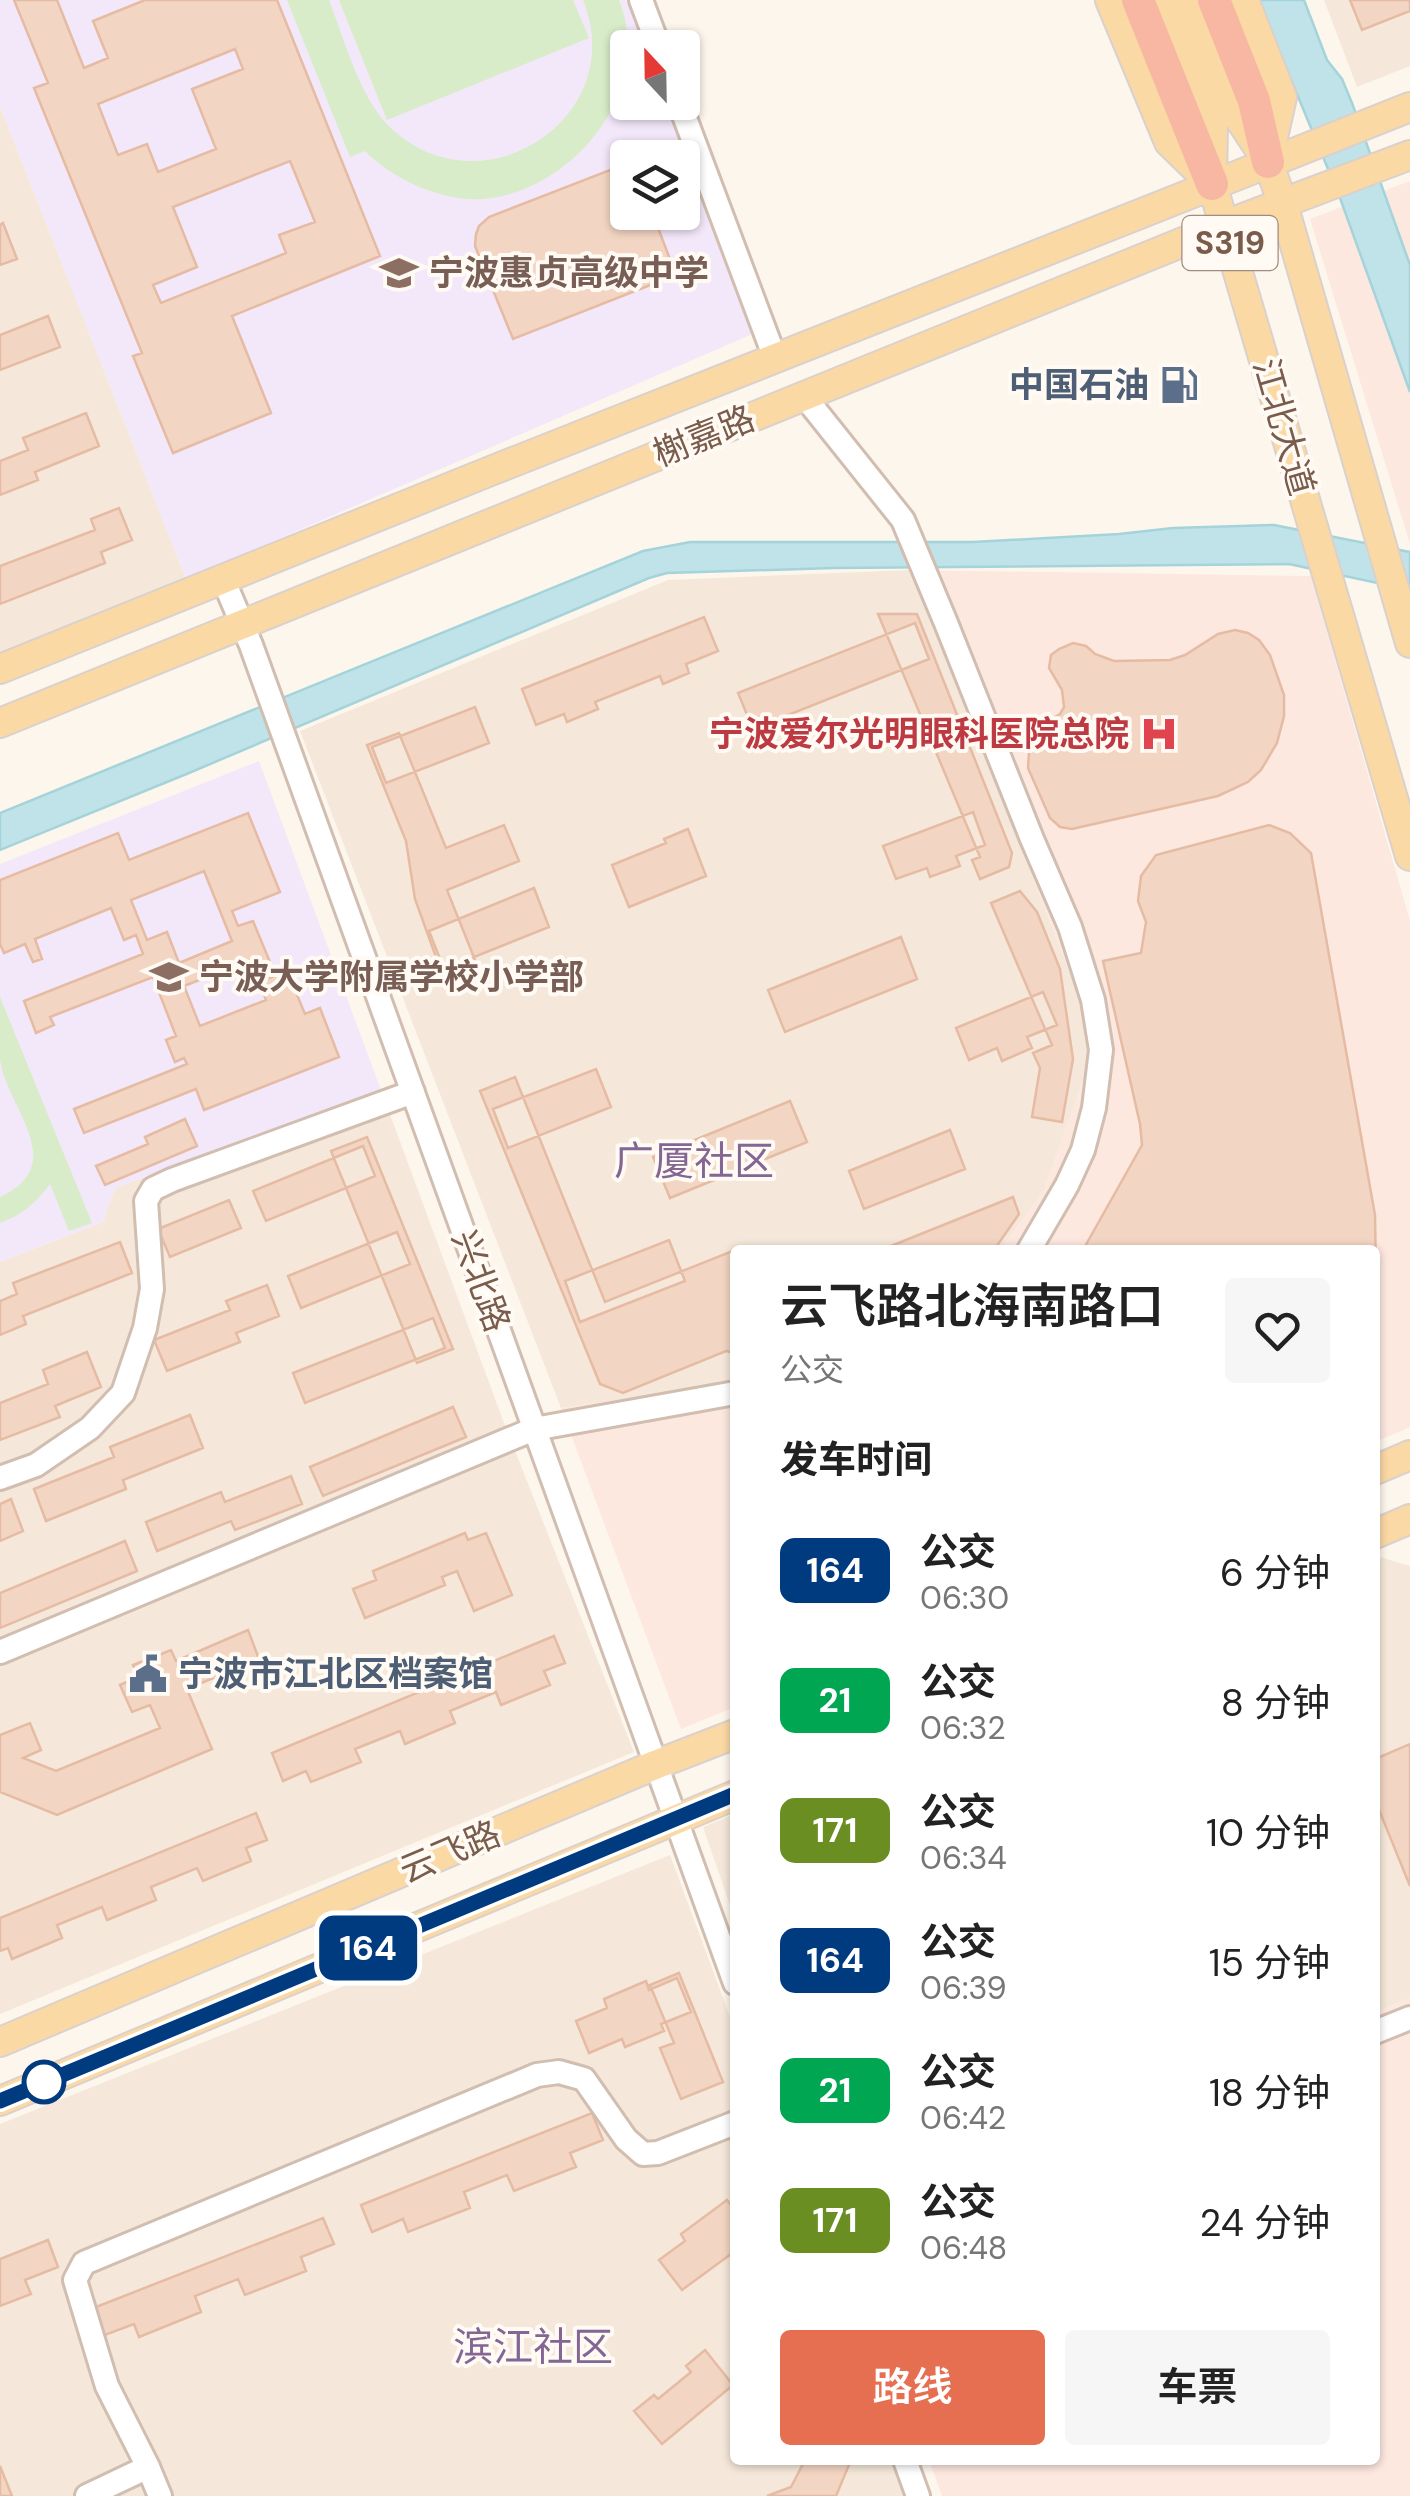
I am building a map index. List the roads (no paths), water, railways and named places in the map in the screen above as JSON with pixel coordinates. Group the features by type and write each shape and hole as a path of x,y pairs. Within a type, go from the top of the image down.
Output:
{"highway":[{"path":"1138,0 1212,184"},
{"path":"1214,0 1254,101 1269,162"}],"main road":[{"path":"1110,0 1169,142 1212,184"},
{"name":"江北大道","path":"1162,0 1213,122 1212,184 1410,856"},
{"name":"江北大道","path":"1189,0 1238,116 1269,162 1284,203 1410,643"},
{"path":"1244,0 1282,97 1269,162"},
{"name":"榭嘉路","path":"0,669 1410,107"},
{"name":"榭嘉路","path":"0,723 247,634 804,396 1224,225 1410,155"},
{"path":"1380,1468 1410,1454"},
{"path":"1380,1532 1410,1519"},
{"name":"云飞路","path":"0,2042 730,1736"},
{"name":"云飞路","path":"0,2101 730,1796"}],"street":[{"path":"641,0 652,30"},
{"path":"686,120 775,358"},
{"path":"804,396 902,520 1070,928 1093,1000 1102,1050 1094,1108 1083,1150 1032,1245"},
{"name":"兴北路","path":"224,579 730,1970"},
{"path":"0,1478 50,1456 90,1428 124,1393 145,1328 152,1289 146,1200 153,1190 412,1092"},
{"path":"0,1652 534,1429 730,1395"},
{"path":"1380,2030 1410,2018"},
{"path":"160,2496 107,2386 75,2280 84,2263 537,2075 559,2072 584,2079 626,2140 643,2154 658,2153 730,2125"},
{"path":"907,2465 918,2496"},
{"path":"87,2496 148,2467"}],"water":[{"path":"1258,0 1304,0 1327,60 1342,79 1352,103 1410,265 1410,392 1340,198"},
{"path":"1274,525 1410,552 1410,590 1289,564 667,573 0,850 0,813 643,551 690,542 973,542"}],"place":[{"name":"宁波惠贞高级中学","path":"399,273"},
{"name":"中国石油","path":"1179,385"},
{"name":"宁波爱尔光明眼科医院总院","path":"1159,734"},
{"name":"宁波大学附属学校小学部","path":"169,977"},
{"name":"宁波市江北区档案馆","path":"148,1674"}],"district":[{"name":"广厦社区","path":"694,1161"},
{"name":"滨江社区","path":"533,2347"}]}
